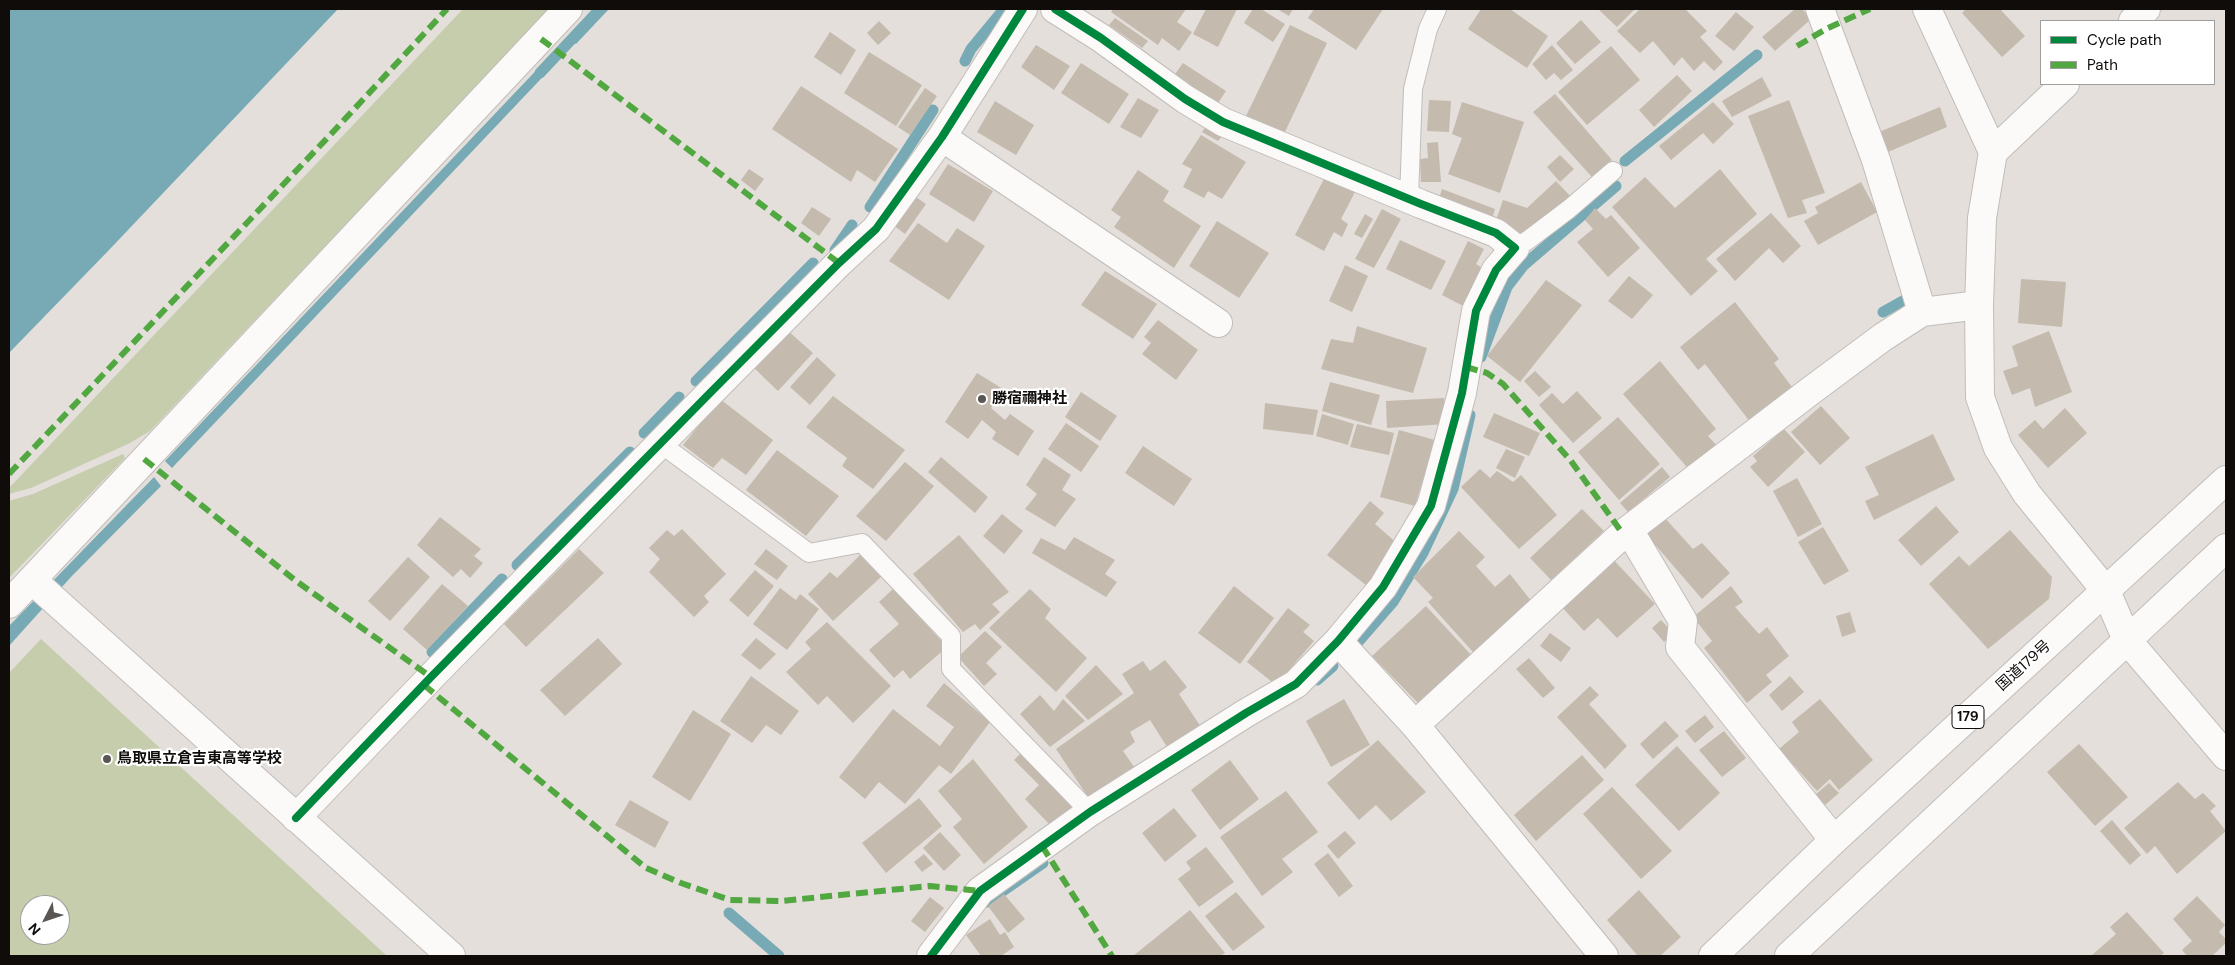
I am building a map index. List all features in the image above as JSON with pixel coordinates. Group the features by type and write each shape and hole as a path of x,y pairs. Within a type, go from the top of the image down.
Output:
{"main road":[{"path":"9,604 150,451 568,9"},
{"path":"296,818 839,263 876,229 942,137 1023,9"},
{"path":"931,956 980,891 1090,812 1246,713 1296,684 1338,641 1383,587 1431,506 1462,393 1476,311 1496,270 1515,248 1496,232 1223,122 1185,99 1101,38 1055,9"},
{"path":"1820,9 1876,160 1922,312"},
{"path":"1927,9 1993,152 1982,218 1979,305 1980,397 1998,448 2027,494 2106,591 2127,640 2226,756"},
{"path":"2134,20 2146,9"},
{"path":"1993,152 2064,85"},
{"path":"942,137 1218,323"},
{"path":"1415,725 1628,530 1816,386 1883,337 1922,312 1979,305"},
{"name":"国道179号","path":"1714,956 1834,840 2226,480"},
{"path":"1628,530 1683,621 1680,646 1834,840"},
{"path":"1789,956 2226,548"},
{"path":"32,580 451,956"},
{"path":"1338,641 1415,725 1604,956"}],"lane":[{"path":"1409,198 1413,89 1428,29 1437,9"},
{"path":"1515,248 1568,209 1614,171"},
{"path":"661,444 809,554 862,543 951,636 951,669 1090,812"}],"green space":[{"path":"463,9 549,9 150,431 130,443 31,488 9,494 10,487"},
{"path":"123,454 125,458 9,578 9,501 33,494"},
{"name":"鳥取県立倉吉東高等学校","path":"41,639 387,956 9,956 9,673"}],"water":[{"path":"9,9 338,9 9,353"},
{"path":"595,9 609,9 576,44 568,38"},
{"path":"546,60 555,64 172,468 165,461"},
{"path":"154,477 161,486 71,577 9,646 9,626"}],"building":[{"path":"1113,9 1186,9 1177,22 1192,32 1179,51 1162,38 1158,45 1111,12"},
{"path":"1206,9 1237,9 1218,47 1193,34"},
{"path":"1253,9 1261,9 1285,24 1273,42 1244,23"},
{"path":"1277,9 1293,9 1289,16"},
{"path":"1314,9 1383,9 1356,50 1308,18"},
{"path":"1481,9 1510,9 1548,36 1527,68 1468,29"},
{"path":"1598,9 1635,9 1617,27"},
{"path":"1640,9 1685,9 1707,31 1700,37 1723,62 1714,71 1704,61 1694,71 1682,57 1674,66 1653,41 1640,53 1617,31"},
{"path":"1795,9 1802,9 1811,19 1775,51 1762,37"},
{"path":"1966,9 2000,9 2025,36 2002,57 1962,13"},
{"path":"1736,12 1754,27 1734,51 1715,36"},
{"path":"1115,18 1148,41 1142,48 1109,25"},
{"path":"1581,20 1601,42 1575,64 1556,43"},
{"path":"879,21 891,33 878,45 867,33"},
{"path":"1290,25 1327,43 1284,134 1246,116"},
{"path":"830,32 856,50 841,75 814,57"},
{"path":"1036,45 1070,66 1054,90 1021,67"},
{"path":"1552,45 1573,70 1561,80 1554,73 1546,80 1532,64"},
{"path":"1611,46 1640,80 1587,125 1558,92"},
{"path":"869,52 922,85 896,126 844,93"},
{"path":"1081,63 1129,94 1109,124 1061,93"},
{"path":"1183,63 1226,91 1216,106 1173,77"},
{"path":"1677,75 1692,91 1654,127 1639,110"},
{"path":"1762,77 1772,96 1732,117 1722,101"},
{"path":"801,86 898,149 875,182 857,170 851,182 772,129"},
{"path":"925,88 937,96 910,135 898,127"},
{"path":"1555,94 1612,160 1592,177 1533,112"},
{"path":"1138,98 1159,110 1141,138 1120,127"},
{"path":"1429,100 1451,101 1449,132 1427,131"},
{"path":"1789,100 1825,193 1802,200 1807,213 1788,218 1748,116"},
{"path":"995,101 1034,125 1016,155 977,132"},
{"path":"1462,102 1524,122 1500,193 1448,174 1462,138 1452,134"},
{"path":"1713,102 1734,124 1713,144 1703,133 1671,160 1659,146"},
{"path":"1940,107 1947,127 1888,152 1879,132"},
{"path":"1206,126 1223,135 1218,141 1202,132"},
{"path":"1201,135 1246,162 1222,199 1208,191 1204,198 1183,187 1192,169 1182,164"},
{"path":"1438,142 1441,182 1421,182 1420,159 1428,158 1427,143"},
{"path":"1560,155 1574,169 1560,182 1547,167"},
{"path":"948,164 993,191 974,222 929,194"},
{"path":"749,169 764,179 755,191 741,180"},
{"path":"1720,169 1757,214 1706,259 1718,271 1691,296 1612,207 1645,177 1675,208"},
{"path":"1138,170 1169,191 1163,201 1201,226 1174,268 1114,227 1121,217 1111,210"},
{"path":"1325,177 1355,192 1341,219 1348,224 1342,237 1334,232 1324,251 1295,235"},
{"path":"1556,181 1574,200 1529,238 1495,223 1503,200 1527,208"},
{"path":"1861,182 1877,212 1818,245 1804,221 1818,213 1815,207"},
{"path":"1442,189 1495,209 1491,222 1438,202"},
{"path":"913,195 926,204 905,234 893,225"},
{"path":"812,207 831,219 819,236 801,223"},
{"path":"1595,208 1606,219 1611,215 1640,248 1608,277 1577,242 1593,229 1585,220"},
{"path":"1382,209 1401,219 1374,268 1355,259"},
{"path":"1771,213 1801,246 1783,263 1769,248 1735,281 1716,259"},
{"path":"1365,214 1373,219 1362,238 1354,234"},
{"path":"1217,221 1269,253 1239,298 1189,266"},
{"path":"918,223 947,243 957,228 985,246 949,300 889,261"},
{"path":"1400,240 1446,261 1431,290 1386,269"},
{"path":"1468,241 1484,249 1476,264 1487,271 1469,309 1442,295"},
{"path":"1345,265 1368,276 1352,312 1329,301"},
{"path":"1105,271 1157,304 1133,339 1081,305"},
{"path":"1629,276 1653,295 1632,319 1608,301"},
{"path":"2021,279 2066,282 2062,327 2018,323"},
{"path":"1546,280 1582,305 1520,382 1487,356"},
{"path":"1735,302 1779,359 1774,363 1795,391 1751,423 1705,364 1698,370 1680,347"},
{"path":"1158,320 1198,350 1176,380 1142,354 1151,343 1144,337"},
{"path":"1357,326 1427,348 1413,393 1321,369 1331,339 1353,343"},
{"path":"787,330 813,353 778,391 753,367"},
{"path":"2049,331 2072,392 2035,407 2030,388 2012,395 2003,371 2018,366 2012,346"},
{"path":"817,357 836,375 810,405 790,387"},
{"path":"1660,361 1716,429 1708,436 1721,450 1693,474 1623,394"},
{"path":"1535,371 1551,387 1539,397 1524,381"},
{"path":"977,373 1003,389 991,408 1005,420 1010,414 1034,431 1018,456 992,439 996,432 982,420 968,439 945,422"},
{"path":"1330,382 1380,395 1371,425 1322,411"},
{"path":"1577,391 1602,418 1573,443 1539,405 1552,393 1563,404"},
{"path":"1081,392 1117,416 1100,441 1065,417"},
{"path":"833,396 905,450 873,489 842,466 847,458 806,427"},
{"path":"1444,398 1446,424 1387,428 1386,401"},
{"path":"720,399 773,440 746,475 722,458 713,468 683,445"},
{"path":"1265,403 1318,410 1313,435 1263,429"},
{"path":"1821,406 1850,438 1820,465 1791,432"},
{"path":"2065,408 2087,433 2048,468 2018,435 2035,420 2043,429"},
{"path":"1494,413 1540,433 1529,456 1483,437"},
{"path":"1322,414 1354,424 1348,445 1316,436"},
{"path":"1618,417 1660,464 1619,500 1578,452"},
{"path":"1066,423 1099,446 1081,472 1048,449"},
{"path":"1357,424 1394,433 1389,455 1350,447"},
{"path":"1784,429 1805,452 1768,487 1750,467 1757,461 1753,456"},
{"path":"1399,430 1435,440 1415,506 1380,497"},
{"path":"1933,434 1955,480 1874,520 1865,501 1879,495 1865,467"},
{"path":"1143,446 1192,479 1174,506 1125,473"},
{"path":"1506,449 1525,457 1515,478 1496,468"},
{"path":"777,450 839,496 806,536 746,490"},
{"path":"941,457 988,497 975,513 928,472"},
{"path":"1044,457 1071,475 1062,490 1076,499 1055,527 1025,509 1037,494 1026,485"},
{"path":"905,462 934,486 886,541 856,516"},
{"path":"1662,467 1670,477 1628,512 1620,503"},
{"path":"1480,469 1490,478 1497,471 1513,482 1521,475 1557,515 1519,549 1461,487"},
{"path":"1797,478 1822,524 1798,537 1773,491"},
{"path":"1370,501 1384,513 1375,524 1398,544 1366,585 1327,555"},
{"path":"1936,506 1959,532 1921,566 1898,540"},
{"path":"1582,509 1604,531 1551,580 1530,558"},
{"path":"1002,514 1023,531 1004,554 983,536"},
{"path":"1663,516 1693,549 1702,543 1730,573 1702,599 1645,533"},
{"path":"440,517 481,549 474,556 483,563 470,578 461,569 453,577 417,545"},
{"path":"1823,527 1849,571 1824,585 1798,542"},
{"path":"682,529 726,574 704,596 709,602 694,617 649,572 660,559 649,548 667,530 674,536"},
{"path":"2010,530 2052,577 2049,599 1988,649 1929,584 1959,556 1969,566"},
{"path":"1459,531 1485,557 1476,566 1495,587 1510,574 1532,602 1473,652 1428,602 1433,598 1413,577"},
{"path":"959,535 1009,592 992,604 1000,612 980,630 975,624 963,632 913,574"},
{"path":"1074,537 1115,560 1105,574 1117,582 1106,597 1032,553 1041,538 1065,550"},
{"path":"579,549 604,573 526,647 504,624"},
{"path":"766,549 788,566 777,580 754,564"},
{"path":"860,555 881,577 833,621 808,594 830,572 837,578"},
{"path":"1610,556 1655,604 1617,638 1598,618 1584,631 1558,603"},
{"path":"408,557 430,577 390,621 368,601"},
{"path":"755,570 774,586 748,617 729,600"},
{"path":"442,584 468,606 427,650 403,629"},
{"path":"1234,586 1274,618 1240,664 1198,633"},
{"path":"1731,586 1743,602 1735,607 1759,634 1767,627 1789,656 1766,675 1772,682 1747,703 1704,648 1712,641 1693,617"},
{"path":"780,588 796,600 800,594 819,609 787,650 753,624"},
{"path":"893,589 947,647 910,679 903,670 894,678 869,650 899,624 879,602"},
{"path":"1030,589 1051,609 1045,618 1087,658 1056,692 989,628"},
{"path":"1426,606 1473,657 1421,706 1372,656"},
{"path":"1288,608 1310,625 1303,632 1314,641 1276,685 1247,662"},
{"path":"1850,612 1856,632 1842,637 1836,616"},
{"path":"1661,620 1674,634 1664,642 1652,628"},
{"path":"827,622 891,686 853,723 827,696 818,705 786,672 811,649 805,642"},
{"path":"985,631 1002,647 986,663 997,674 984,686 958,657"},
{"path":"1550,633 1571,648 1561,662 1540,646"},
{"path":"598,638 622,664 565,716 540,690"},
{"path":"756,638 776,654 760,670 741,655"},
{"path":"1529,658 1555,688 1543,698 1516,669"},
{"path":"1165,660 1187,687 1179,694 1203,730 1169,750 1150,720 1130,732 1135,742 1123,751 1137,771 1090,800 1056,749 1134,693 1122,674 1143,661 1150,671"},
{"path":"1096,665 1123,694 1088,720 1065,696"},
{"path":"751,676 799,711 781,735 766,725 752,743 720,721"},
{"path":"1790,676 1804,692 1782,711 1769,695"},
{"path":"944,683 990,722 951,774 939,765 905,804 879,782 865,799 839,777 893,709 940,746 954,727 926,706"},
{"path":"1590,686 1599,695 1589,704 1627,746 1605,769 1557,717"},
{"path":"1040,695 1054,711 1063,699 1085,721 1050,747 1020,714"},
{"path":"1344,699 1370,745 1331,767 1306,721"},
{"path":"1820,699 1873,760 1839,790 1830,779 1817,791 1779,749 1799,732 1792,722"},
{"path":"693,710 731,734 690,801 652,777"},
{"path":"1705,715 1714,727 1695,743 1685,731"},
{"path":"1665,721 1679,736 1653,759 1640,744"},
{"path":"1724,731 1746,758 1722,777 1699,750"},
{"path":"1378,740 1426,792 1391,821 1376,805 1359,820 1327,783"},
{"path":"2079,744 2128,797 2095,826 2047,772"},
{"path":"1677,746 1720,793 1679,831 1635,785"},
{"path":"1022,752 1073,808 1053,828 1025,799 1039,785 1014,760"},
{"path":"1582,755 1604,780 1536,841 1514,815"},
{"path":"973,759 1028,827 984,864 953,827 962,819 938,791"},
{"path":"1230,760 1259,799 1220,830 1191,790"},
{"path":"2178,782 2195,799 2203,793 2216,806 2210,811 2226,831 2177,874 2155,846 2147,854 2124,828"},
{"path":"1829,783 1839,793 1825,805 1815,795"},
{"path":"1612,787 1672,851 1641,879 1583,814"},
{"path":"1286,791 1318,832 1282,859 1293,872 1262,896 1220,837"},
{"path":"919,798 942,826 886,873 862,843"},
{"path":"630,800 669,822 655,848 615,825"},
{"path":"1174,808 1197,836 1165,862 1142,833"},
{"path":"2112,820 2141,855 2130,865 2100,831"},
{"path":"1345,831 1356,843 1338,859 1327,846"},
{"path":"940,832 961,855 944,871 923,848"},
{"path":"1206,847 1234,882 1199,907 1178,879 1191,869 1186,862"},
{"path":"1328,853 1353,886 1339,897 1314,864"},
{"path":"924,854 933,864 922,872 914,862"},
{"path":"1639,890 1681,937 1660,956 1638,956 1607,920"},
{"path":"1236,892 1265,927 1233,951 1205,916"},
{"path":"1004,894 1025,919 1008,933 988,906"},
{"path":"2197,896 2225,925 2219,932 2226,939 2226,943 2212,956 2187,956 2182,950 2192,941 2173,919"},
{"path":"930,897 944,908 925,932 911,921"},
{"path":"1190,910 1225,953 1220,956 1133,956"},
{"path":"2127,912 2164,953 2160,956 2091,956 2116,934 2110,927"},
{"path":"990,919 1000,935 1005,932 1014,947 1001,956 981,956 966,935"}],"waterway":[{"path":"540,73 600,9"},
{"path":"965,61 971,49 1004,9"},
{"path":"1625,161 1757,55"},
{"path":"870,207 933,110"},
{"path":"1481,357 1507,287 1524,265 1616,186"},
{"path":"835,250 852,225"},
{"path":"696,381 813,263"},
{"path":"1883,312 1910,297"},
{"path":"644,433 679,397"},
{"path":"1359,641 1393,602 1423,553 1453,489 1470,415"},
{"path":"517,565 630,452"},
{"path":"432,652 502,579"},
{"path":"1317,680 1333,666"},
{"path":"987,902 1043,863"},
{"path":"729,913 779,956"}],"marked path":[{"path":"9,474 447,9"},
{"path":"1797,46 1828,28 1870,9"},
{"path":"541,39 839,263"},
{"path":"1466,367 1487,373 1503,384 1571,461 1623,534"},
{"path":"144,459 296,581 431,677"},
{"path":"424,685 646,868 681,883 730,900 781,901 930,886 980,891"},
{"path":"1042,846 1112,956"}],"cycle path":[{"path":"296,818 431,677 707,396 839,263 876,229 942,137 1023,9"},
{"path":"931,956 980,891 1090,812 1246,713 1296,684 1338,641 1383,587 1431,506 1462,393 1476,311 1496,270 1515,248 1496,233 1223,122 1185,99 1101,38 1055,9"}],"place":[{"name":"勝宿禰神社","path":"982,399"},
{"name":"鳥取県立倉吉東高等学校","path":"107,759"}]}
